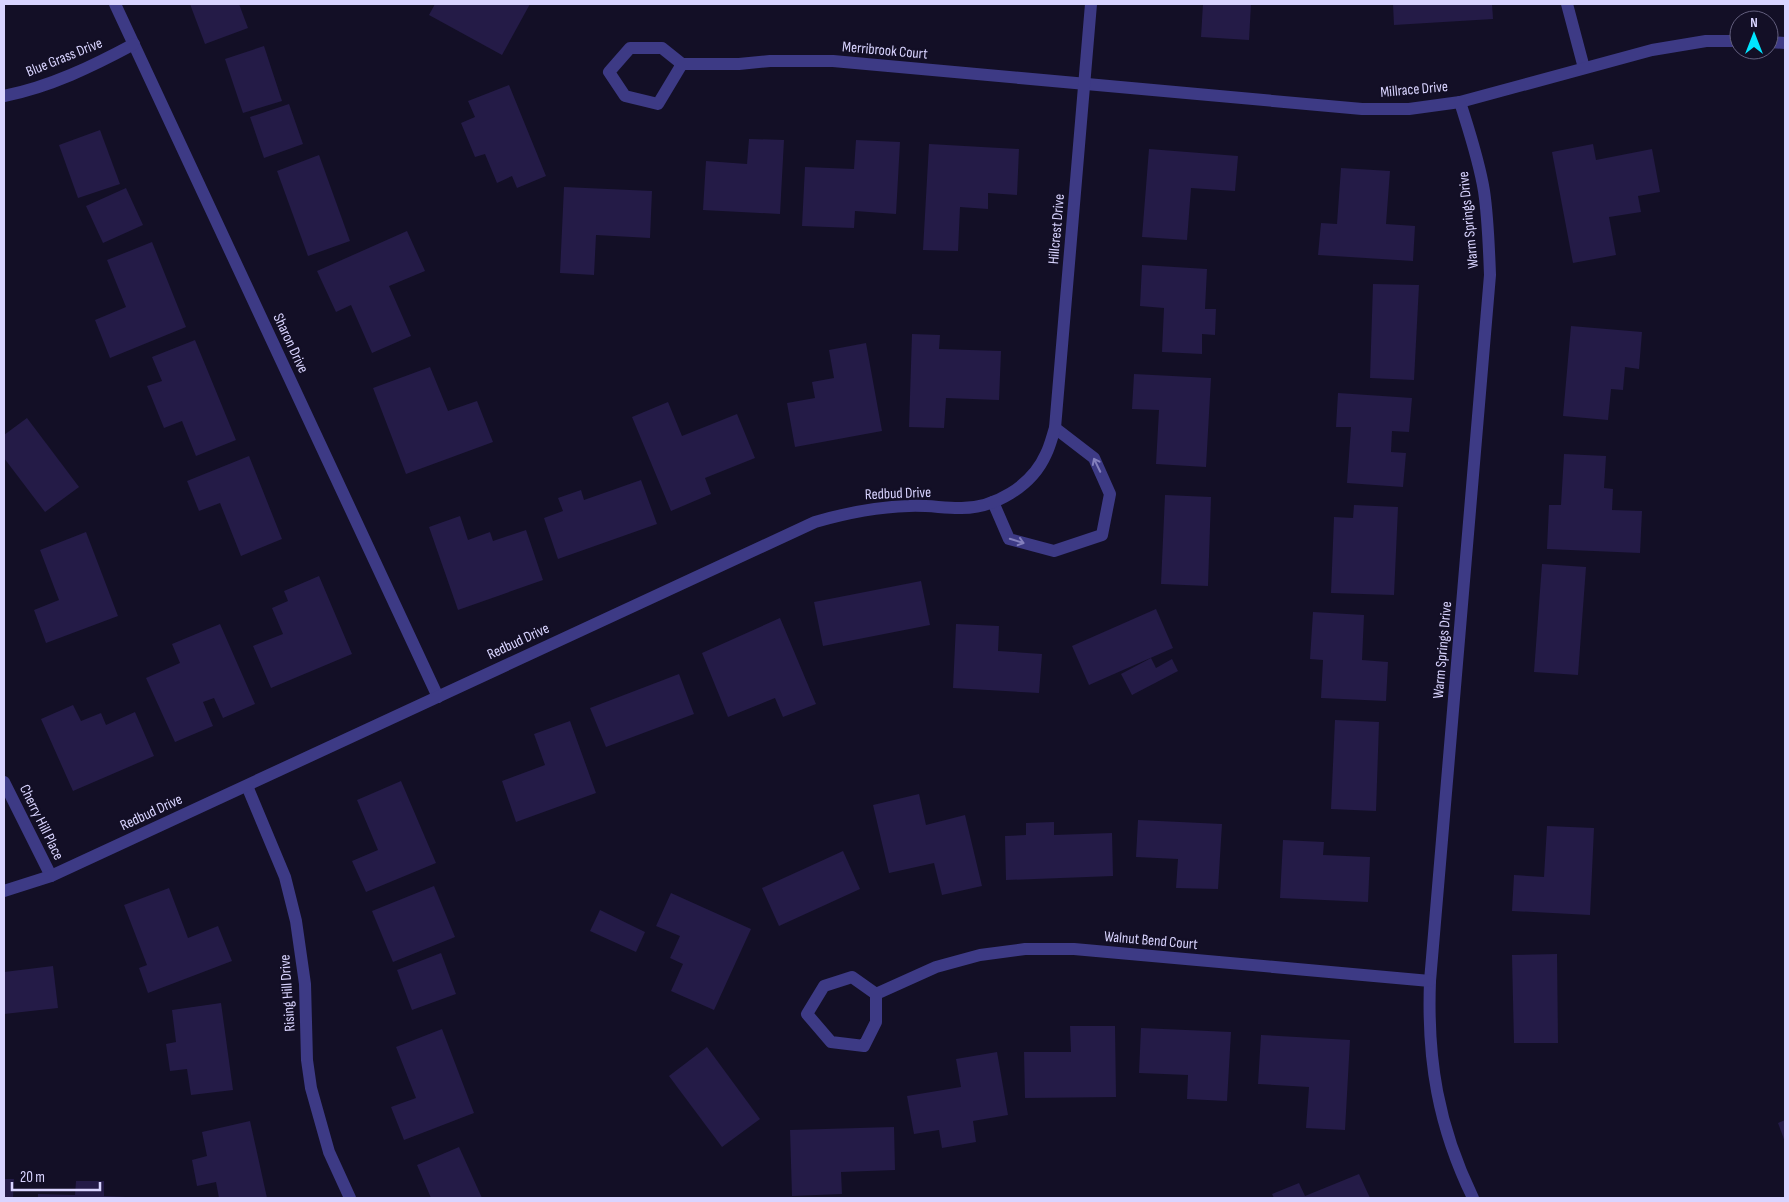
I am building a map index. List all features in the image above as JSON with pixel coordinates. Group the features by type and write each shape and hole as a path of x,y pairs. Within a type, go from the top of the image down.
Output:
{"street":[{"name":"Sharon Drive","path":"115,4 438,697"},
{"name":"Hillcrest Drive","path":"1046,455 1055,428 1091,4"},
{"path":"1567,4 1584,68"},
{"name":"Millrace Drive","path":"1085,85 1362,109 1409,109 1460,102 1652,50 1706,41 1729,41"},
{"name":"Blue Grass Drive","path":"4,96 51,83 92,66 134,44"},
{"path":"630,48 662,48 682,64 658,104 626,96 609,72 630,48"},
{"name":"Merribrook Court","path":"682,64 833,61 1085,85"},
{"name":"Warm Springs Drive","path":"1460,102 1475,149 1484,190 1490,275 1430,981 1429,1012 1430,1048 1434,1083 1450,1145 1473,1198"},
{"path":"993,502 1009,539 1054,551 1102,535 1110,494 1094,458 1055,428"},
{"name":"Redbud Drive","path":"4,891 51,876 815,522 846,513 878,507 976,507 993,502 1023,484 1046,455"},
{"name":"Cherry Hill Place","path":"4,782 51,876"},
{"name":"Rising Hill Drive","path":"247,786 285,877 296,921 305,984 307,1060 311,1088 329,1152 350,1198"},
{"name":"Walnut Bend Court","path":"876,994 936,967 980,955 1025,949 1074,949 1430,981"},
{"path":"852,977 876,994 876,1022 864,1046 831,1042 807,1014 824,986 852,977"}],"building":[{"path":"190,4 239,4 248,28 205,44"},
{"path":"435,4 530,4 502,55 429,15"},
{"path":"1203,4 1251,4 1249,40 1201,37"},
{"path":"1393,4 1492,4 1493,19 1394,25"},
{"path":"264,46 282,101 243,113 225,59"},
{"path":"509,85 546,176 517,188 512,176 497,183 485,154 475,157 461,123 475,117 468,101"},
{"path":"289,104 303,144 264,158 250,117"},
{"path":"100,130 120,184 78,198 59,145"},
{"path":"749,139 784,140 780,214 703,210 706,161 747,164"},
{"path":"856,140 900,142 896,214 855,211 854,228 802,226 805,167 854,169"},
{"path":"929,144 1019,149 1017,195 988,193 988,209 960,207 958,251 923,250"},
{"path":"1593,144 1596,160 1652,149 1660,192 1638,196 1641,212 1609,217 1616,255 1573,263 1552,152"},
{"path":"1149,149 1238,156 1235,191 1191,188 1187,240 1142,237"},
{"path":"319,155 350,241 308,256 277,171"},
{"path":"1341,168 1390,171 1386,224 1415,226 1413,261 1318,255 1321,223 1337,224"},
{"path":"564,187 652,191 650,238 596,235 594,275 560,273"},
{"path":"126,188 143,225 103,243 86,206"},
{"path":"407,231 425,271 389,286 411,336 372,353 351,305 336,312 317,271"},
{"path":"152,242 186,327 110,358 95,320 126,307 107,260"},
{"path":"1142,265 1207,269 1205,309 1216,309 1215,335 1202,334 1202,354 1162,352 1164,308 1140,306"},
{"path":"1373,284 1419,285 1414,380 1370,378"},
{"path":"1571,326 1642,332 1639,369 1625,367 1623,390 1611,389 1608,420 1563,416"},
{"path":"912,334 940,335 939,349 1001,351 999,400 946,398 944,428 909,427"},
{"path":"195,340 236,440 196,456 182,421 164,428 147,386 162,381 152,357"},
{"path":"866,343 882,431 795,447 787,403 815,398 812,382 834,378 829,350"},
{"path":"430,367 448,411 477,401 493,442 406,474 373,388"},
{"path":"1134,374 1211,378 1206,467 1156,464 1159,410 1132,409"},
{"path":"1338,393 1412,398 1409,432 1392,431 1391,452 1406,453 1403,487 1347,483 1351,427 1336,427"},
{"path":"668,402 682,436 737,414 755,458 705,478 711,494 671,511 632,417"},
{"path":"27,418 79,487 45,512 4,458 4,435"},
{"path":"1564,454 1606,456 1604,488 1613,489 1612,510 1642,511 1640,553 1547,549 1549,505 1561,505"},
{"path":"249,456 282,539 241,556 220,503 199,511 187,481"},
{"path":"641,480 657,524 558,559 544,518 563,511 558,498 581,490 584,500"},
{"path":"1165,495 1211,497 1208,586 1161,584"},
{"path":"1354,505 1398,507 1394,595 1331,593 1334,517 1353,518"},
{"path":"460,516 468,540 490,532 493,541 526,530 543,580 458,610 429,527"},
{"path":"86,532 118,616 46,643 34,610 59,600 40,550"},
{"path":"1542,564 1586,567 1578,675 1534,672"},
{"path":"319,576 352,654 271,688 253,646 283,634 272,608 288,601 284,591"},
{"path":"921,581 930,625 823,646 814,602"},
{"path":"1156,609 1173,648 1089,685 1072,646"},
{"path":"1313,612 1364,615 1362,660 1388,662 1386,701 1321,698 1323,660 1310,659"},
{"path":"780,618 816,704 783,717 775,698 728,717 702,653"},
{"path":"220,624 255,704 223,718 214,698 203,702 213,726 175,742 146,678 180,663 172,644"},
{"path":"956,624 999,626 998,651 1042,654 1039,693 953,688"},
{"path":"1151,658 1156,668 1172,659 1178,671 1132,695 1121,674"},
{"path":"679,674 694,714 606,747 590,708"},
{"path":"73,705 81,721 101,713 106,725 135,712 154,756 73,791 41,719"},
{"path":"1335,720 1379,722 1376,811 1331,809"},
{"path":"570,721 596,793 516,822 502,781 545,765 534,734"},
{"path":"401,781 436,863 366,892 352,861 378,850 357,800"},
{"path":"919,794 926,825 965,815 982,886 942,895 934,863 889,873 873,805"},
{"path":"1138,820 1222,824 1218,889 1176,888 1178,859 1136,857"},
{"path":"1054,822 1054,835 1112,833 1113,876 1006,880 1005,836 1026,835 1026,823"},
{"path":"1547,826 1594,828 1590,915 1512,911 1514,875 1544,877"},
{"path":"1283,840 1324,842 1323,855 1370,857 1368,902 1280,898"},
{"path":"843,851 860,889 779,926 762,888"},
{"path":"434,886 455,937 393,962 372,911"},
{"path":"169,888 188,938 218,926 232,961 148,993 139,968 147,965 124,905"},
{"path":"671,893 751,929 714,1010 671,991 683,964 670,958 680,936 656,926"},
{"path":"600,910 645,932 636,952 590,931"},
{"path":"441,953 456,994 412,1010 397,970"},
{"path":"1557,954 1558,1043 1514,1043 1512,955"},
{"path":"53,966 58,1008 4,1014 4,972"},
{"path":"221,1003 233,1090 191,1095 187,1069 170,1071 166,1044 176,1042 172,1010"},
{"path":"1070,1026 1115,1026 1116,1097 1025,1098 1024,1052 1071,1052"},
{"path":"1141,1028 1231,1032 1227,1101 1187,1099 1188,1075 1139,1073"},
{"path":"442,1029 474,1113 404,1140 391,1107 416,1098 396,1047"},
{"path":"1261,1035 1350,1040 1345,1130 1306,1128 1309,1087 1258,1084"},
{"path":"707,1047 760,1119 722,1147 669,1076"},
{"path":"997,1052 1008,1115 973,1121 976,1142 942,1148 939,1130 914,1134 907,1096 961,1087 956,1059"},
{"path":"1785,1120 1785,1142 1778,1123"},
{"path":"250,1121 267,1198 219,1198 216,1182 197,1186 192,1160 207,1156 202,1132"},
{"path":"894,1127 895,1170 841,1172 842,1194 792,1196 790,1130"},
{"path":"459,1147 482,1198 431,1198 417,1165"},
{"path":"1359,1174 1370,1198 1274,1198 1272,1194 1299,1183 1305,1196"},
{"path":"4,1179 14,1179 13,1198 4,1198"},
{"path":"76,1181 104,1181 104,1196 126,1198 38,1198 38,1194 75,1195"}]}
